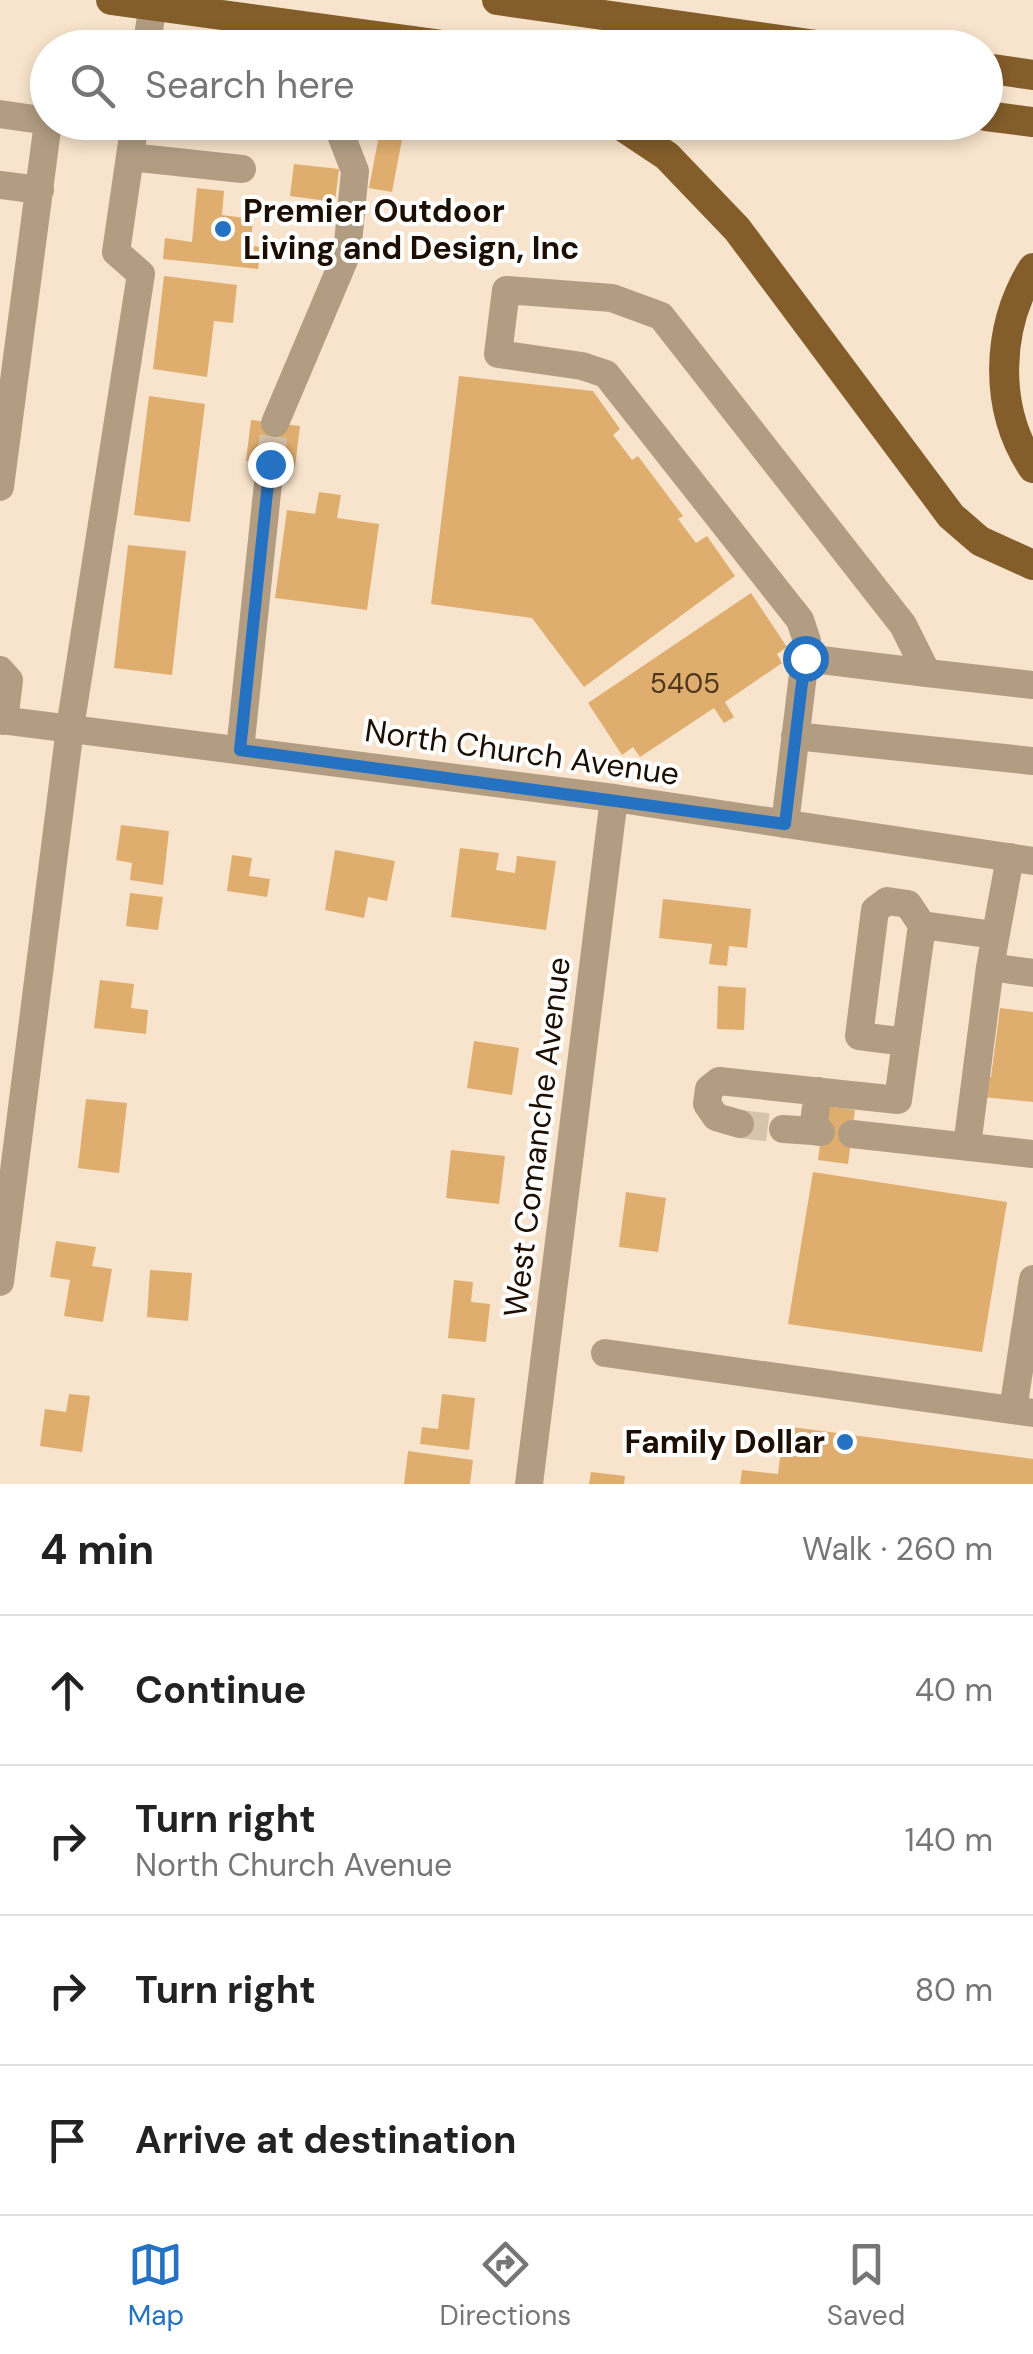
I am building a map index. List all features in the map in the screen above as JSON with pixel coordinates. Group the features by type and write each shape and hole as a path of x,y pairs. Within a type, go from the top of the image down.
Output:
{"main road":[{"path":"111,0 289,30"},
{"path":"496,0 710,30"},
{"path":"1003,71 1033,75"},
{"path":"1003,118 1033,122"},
{"path":"642,140 666,156 737,229 951,516 980,541 1033,565"},
{"path":"1033,268 1016,295 1005,342 1004,400 1033,468"}],"street":[{"path":"149,30 153,5"},
{"path":"0,114 30,119"},
{"path":"0,488 46,140"},
{"path":"0,1282 70,728 141,274 116,252 132,140"},
{"path":"276,423 347,252 355,170 343,140"},
{"path":"130,156 242,169"},
{"path":"0,185 40,190"},
{"path":"785,824 807,641 800,620 606,374 582,366 498,354 506,290 612,298 660,316 903,625 927,674"},
{"path":"240,750 270,464"},
{"path":"805,658 1033,684"},
{"path":"0,670 9,680 2,720"},
{"name":"North Church Avenue","path":"2,720 614,798 1022,859"},
{"path":"795,736 1033,761"},
{"name":"West Comanche Avenue","path":"529,1484 614,798"},
{"path":"967,1146 994,934 1022,859"},
{"path":"893,1137 922,925 908,904 880,903 862,1011 907,1029"},
{"path":"922,925 994,934"},
{"path":"990,968 1033,972"},
{"path":"740,1124 716,1118 708,1104 709,1089 719,1081 898,1100"},
{"path":"783,1129 817,1132 818,1091"},
{"path":"852,1134 1033,1154"},
{"path":"605,1353 1023,1412 1033,1278"}],"building":[{"path":"378,140 402,140 392,192 369,188"},
{"path":"294,164 339,169 335,202 290,196"},
{"name":"Premier Outdoor Living and Design, Inc","path":"197,188 224,191 222,215 253,219 251,246 261,247 258,269 163,259 165,238 192,242"},
{"path":"164,276 237,285 233,323 214,321 207,377 153,369"},
{"path":"459,376 593,391 620,429 613,435 632,460 638,456 683,516 678,519 696,543 707,536 735,576 584,687 532,618 431,604"},
{"path":"149,396 205,404 190,522 134,515"},
{"path":"251,420 300,426 295,467 246,461"},
{"path":"319,492 341,495 337,518 379,524 367,610 275,598 287,510 315,514"},
{"path":"128,545 186,551 172,675 114,668"},
{"path":"751,593 787,647 777,654 782,663 725,702 734,717 724,723 714,708 640,757 633,747 622,755 588,703"},
{"path":"121,825 169,831 163,885 130,880 132,863 116,860"},
{"path":"460,848 499,853 496,870 515,873 517,856 556,861 546,930 451,917"},
{"path":"335,850 395,861 387,901 368,897 364,918 325,910"},
{"path":"232,855 252,858 249,876 270,879 267,897 227,891"},
{"path":"130,893 163,897 158,930 126,926"},
{"path":"663,899 751,909 747,948 729,946 727,966 709,964 712,944 659,938"},
{"path":"100,980 134,984 131,1008 148,1010 146,1034 94,1028"},
{"path":"718,986 746,988 744,1030 717,1029"},
{"path":"1000,1008 1033,1012 1033,1102 982,1097 984,1076 991,1077"},
{"path":"474,1041 519,1048 512,1095 467,1088"},
{"path":"86,1099 127,1103 119,1173 78,1168"},
{"path":"825,1106 855,1110 848,1164 818,1160"},
{"path":"451,1150 505,1156 499,1204 446,1198"},
{"path":"813,1172 1007,1202 982,1352 788,1324"},
{"path":"626,1192 666,1198 658,1252 619,1247"},
{"path":"56,1241 96,1247 92,1266 112,1269 103,1322 64,1316 70,1280 50,1277"},
{"path":"150,1270 192,1273 188,1321 147,1317"},
{"path":"454,1280 473,1282 471,1302 490,1304 486,1342 448,1338"},
{"path":"69,1394 90,1396 82,1452 40,1446 45,1409 66,1412"},
{"path":"442,1394 475,1398 469,1450 420,1444 422,1427 438,1429"},
{"name":"Family Dollar","path":"784,1426 1033,1459 1033,1484 740,1484 742,1470 778,1474"},
{"path":"408,1451 473,1460 470,1484 404,1484"},
{"path":"591,1472 625,1476 624,1484 589,1484"}],"tunnel":[{"path":"270,464 275,423"},
{"path":"740,1124 783,1129"}],"place":[{"name":"Premier Outdoor Living and Design, Inc","path":"223,229"},
{"name":"Family Dollar","path":"845,1442"}],"route":[{"path":"270,464 240,750 785,824 805,658"}]}
